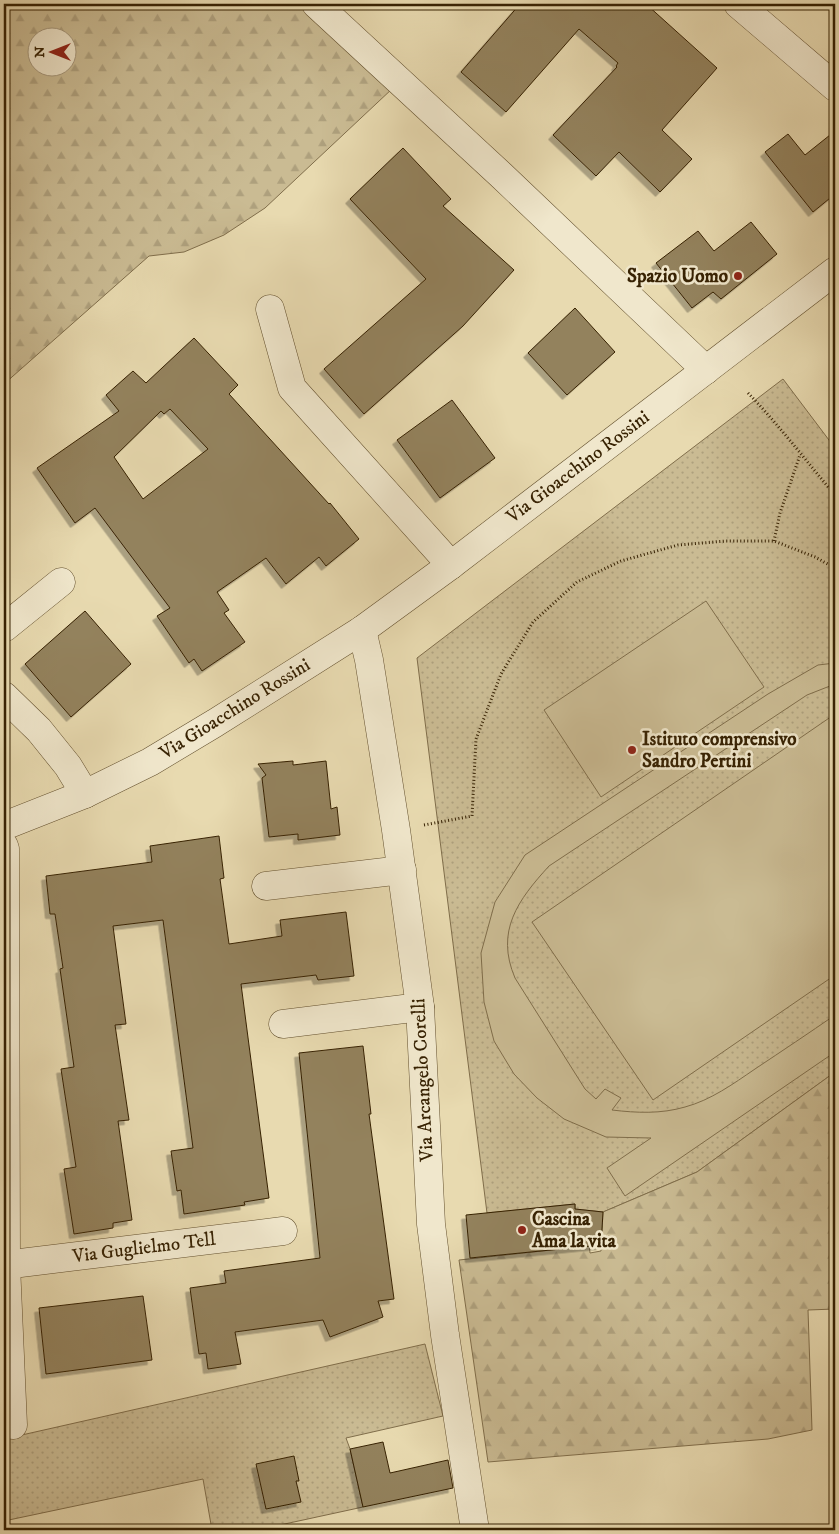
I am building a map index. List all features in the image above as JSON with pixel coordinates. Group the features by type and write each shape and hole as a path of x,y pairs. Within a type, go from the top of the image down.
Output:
{"street":[{"path":"316,4 501,175 706,370"},
{"path":"738,4 835,87"},
{"name":"Via Gioacchino Rossini","path":"4,826 85,794 150,762 362,630 451,565 835,271"},
{"path":"270,308 292,388 451,565"},
{"path":"4,628 61,582"},
{"name":"Via Arcangelo Corelli","path":"362,630 369,660 396,830 420,1007 431,1224 445,1335 475,1530"},
{"path":"4,696 39,730 68,766 85,794"},
{"path":"4,846 5,1265 13,1426"},
{"path":"266,886 402,870"},
{"path":"282,1024 420,1007"},
{"name":"Via Guglielmo Tell","path":"5,1265 282,1231"}],"path":[{"path":"748,392 771,416 800,455 835,495"},
{"path":"774,541 780,513 800,455"},
{"path":"396,830 472,816 476,739 501,674 533,622 577,582 621,561 678,545 726,541 774,541 815,557 835,568"}],"green space":[{"path":"4,4 308,4 393,88 265,208 224,235 184,252 149,256 4,384"},
{"name":"Istituto comprensivo Sandro Pertini","path":"783,379 835,448 835,1072 697,1172 603,1212 575,1209 575,1204 487,1213 417,658"},
{"path":"706,601 764,687 601,797 544,710"},
{"path":"835,663 835,684 807,695 549,866 528,891 513,917 508,945 509,961 515,978 585,1089 596,1099 605,1089 621,1098 612,1110 658,1112 695,1104 730,1086 835,1015 835,1052 625,1196 607,1168 651,1138 606,1137 564,1119 537,1098 514,1074 494,1041 484,1002 481,953 495,902 525,855 768,694 818,665"},
{"path":"835,714 835,975 653,1100 532,922"},
{"path":"835,1072 835,1309 808,1310 812,1430 768,1439 488,1462 459,1260 579,1247 589,1243 590,1253 601,1251 603,1212 697,1172"},
{"path":"425,1344 443,1416 346,1438 363,1507 257,1530 212,1530 203,1479 4,1521 4,1439"}],"building":[{"path":"520,4 646,4 717,68 662,130 692,159 660,192 619,152 596,176 553,135 617,67 618,63 579,29 506,112 461,72"},
{"path":"835,131 835,194 813,212 765,152 788,134 805,155"},
{"path":"403,148 451,199 443,206 514,270 463,326 364,414 324,369 426,279 350,199"},
{"path":"751,222 777,254 721,299 713,292 692,308 656,263 698,231 714,251"},
{"path":"575,308 615,352 567,395 528,353"},
{"path":"194,338 238,385 229,394 330,503 359,539 326,566 319,557 286,584 266,558 217,592 229,610 224,613 245,642 202,671 194,659 189,663 157,616 170,608 95,508 75,523 37,468 119,411 106,395 133,371 146,383","holes":["170,409 208,449 143,499 114,457 161,411 164,414"]},
{"path":"452,400 495,458 440,498 397,440"},
{"path":"85,611 131,664 71,717 25,664"},
{"path":"293,761 293,765 326,761 331,809 337,807 340,835 298,840 298,834 269,837 262,778 266,775 258,764"},
{"path":"219,836 224,878 220,879 229,944 282,936 280,920 346,912 354,976 318,980 316,975 241,984 269,1198 244,1202 245,1205 184,1214 181,1190 177,1191 171,1151 193,1148 163,920 113,926 126,1024 115,1025 129,1120 118,1121 132,1220 113,1223 113,1228 74,1234 64,1169 76,1167 61,1069 74,1067 60,969 63,968 55,914 50,914 46,876 152,862 150,846"},
{"path":"363,1046 371,1114 369,1114 394,1299 378,1301 383,1317 330,1337 323,1320 235,1332 241,1364 208,1369 206,1353 199,1354 190,1288 226,1283 224,1271 320,1258 299,1053"},
{"name":"Cascina Ama la vita","path":"575,1204 575,1209 603,1212 601,1245 470,1258 466,1215"},
{"path":"143,1296 152,1360 46,1374 39,1308"},
{"path":"383,1442 390,1473 448,1460 453,1488 363,1507 350,1449"},
{"path":"294,1456 299,1481 296,1481 301,1502 266,1509 256,1464"}],"place":[{"name":"Spazio Uomo","path":"738,276"},
{"name":"Istituto comprensivo Sandro Pertini","path":"632,750"},
{"name":"Cascina Ama la vita","path":"522,1230"}]}
